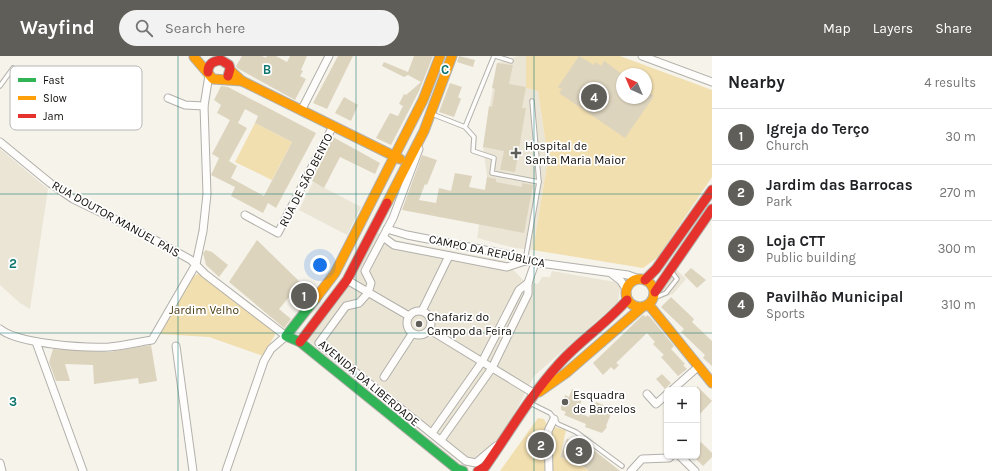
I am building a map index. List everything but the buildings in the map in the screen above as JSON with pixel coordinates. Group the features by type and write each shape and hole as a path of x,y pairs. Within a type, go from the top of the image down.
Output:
{"main road":[{"path":"193,56 211,60 220,57 230,58 218,75"},
{"path":"193,56 218,75 242,81 394,157 407,162"},
{"path":"286,336 332,277 337,268 423,100 440,56"},
{"path":"300,342 347,280 424,131 452,56"},
{"path":"211,60 208,65 218,75"},
{"path":"423,100 429,101 434,105"},
{"path":"418,110 424,114 431,114"},
{"path":"650,301 633,306 627,300 626,289 631,282 642,279 656,269 712,190"},
{"path":"535,394 566,373 650,301 712,208"},
{"path":"337,268 344,270 347,280"},
{"path":"332,277 337,282 347,280"},
{"path":"642,279 652,284 650,301 712,383"},
{"path":"478,471 485,467 535,394 560,363 610,319 627,300"},
{"name":"AVENIDA DA LIBERDADE","path":"286,336 300,342 392,419 463,471"}],"street":[{"path":"301,111 328,56"},
{"path":"642,56 712,82"},
{"path":"2,332 36,342 109,347 152,340 196,264 203,231 207,194 204,106 206,90 218,75"},
{"path":"168,98 185,105 204,106"},
{"name":"RUA DE SÃO BENTO","path":"245,215 278,233 333,126"},
{"path":"424,131 410,174 387,229 365,271 370,283 368,293 359,303 346,306 319,343 466,461 476,463 509,433"},
{"name":"RUA DOUTOR MANUEL PAIS","path":"0,142 50,183 73,199 137,230 196,264 205,274 286,336"},
{"path":"407,162 410,174"},
{"path":"704,202 712,208"},
{"name":"CAMPO DA REPÚBLICA","path":"387,229 407,235 511,255 525,261 535,263 642,279"},
{"path":"383,237 394,245 507,267 525,261"},
{"path":"422,311 450,256"},
{"path":"441,440 468,404 492,368 528,294 528,283 535,263"},
{"path":"612,274 626,289"},
{"path":"347,280 409,316"},
{"path":"432,433 482,362 519,290 528,283"},
{"path":"417,311 422,311 430,316 432,321 430,330 422,336 412,334 407,326 409,316 417,311"},
{"path":"503,322 512,326"},
{"path":"430,330 535,394"},
{"path":"384,377 412,334"},
{"path":"226,471 264,362 271,349 286,336"},
{"path":"36,342 38,351 83,471"},
{"path":"176,346 194,471"},
{"path":"675,387 699,366"},
{"path":"647,394 656,404 664,397"},
{"path":"458,398 468,404"},
{"path":"392,419 401,409"},
{"path":"548,471 548,431 554,419"},
{"path":"632,471 642,459 664,458"},
{"path":"683,459 695,471"},
{"path":"0,463 2,471"}],"lane":[{"path":"465,127 494,56 511,61"},
{"path":"0,86 10,72"},
{"path":"525,261 539,182 532,101"},
{"path":"431,114 465,127 474,138 473,152 494,158 492,173 539,182"},
{"path":"530,403 550,414 558,424 576,432 622,466"}],"shaded area":[{"name":"Hospital de Santa Maria Maior","path":"518,56 526,56 526,88 538,91 548,159 533,250 515,248 477,238 487,177 483,147 497,63"},
{"path":"0,149 48,189 30,309 20,303 0,285"},
{"path":"313,182 361,207 347,235 299,210"},
{"path":"378,233 395,240 505,261 523,280 538,284 542,277 550,277 552,271 615,282 620,287 618,302 534,376 519,405 493,448 478,466 464,466 309,341 309,337 349,285"},
{"path":"676,269 686,279 673,294 660,299 662,288"}],"green space":[{"path":"526,56 620,56 712,90 712,177 658,257 643,268 533,250 548,159 538,91 526,88"},
{"path":"255,123 292,142 272,180 235,162"},
{"name":"Jardim Velho","path":"199,273 277,331 263,356 209,337 159,334 192,277"},
{"path":"538,418 544,419 547,425 566,430 560,457 579,464 589,471 500,471"}],"traffic: fast":[{"path":"316,298 286,336 300,342 457,469 463,471"}],"traffic: slow":[{"path":"316,298 335,273 423,100 440,56"},
{"path":"387,203 424,131 452,56"},
{"path":"194,57 213,79 242,81"},
{"path":"231,71 242,81 400,159"},
{"path":"640,279 646,280 650,283 653,287 654,293 653,299 650,303 646,306 640,307 634,306 630,303 627,299 626,293 627,287 630,283 634,280 640,279"},
{"path":"649,305 712,383"},
{"path":"539,392 566,373 641,308"}],"traffic: jam":[{"path":"208,72 212,63 221,60 229,65 230,69 228,76"},
{"path":"645,280 656,269 712,190"},
{"path":"300,342 347,280 387,203"},
{"path":"655,292 712,209"},
{"path":"478,471 485,467 529,402 558,365 627,300"}],"place":[{"name":"Pavilhão Municipal","path":"594,97"},
{"name":"Hospital de Santa Maria Maior","path":"516,153"},
{"name":"Igreja do Terço","path":"304,296"},
{"name":"Chafariz do Campo da Feira","path":"419,324"},
{"name":"Esquadra de Barcelos","path":"565,402"},
{"name":"Jardim das Barrocas","path":"541,445"},
{"name":"Loja CTT","path":"579,451"}]}
